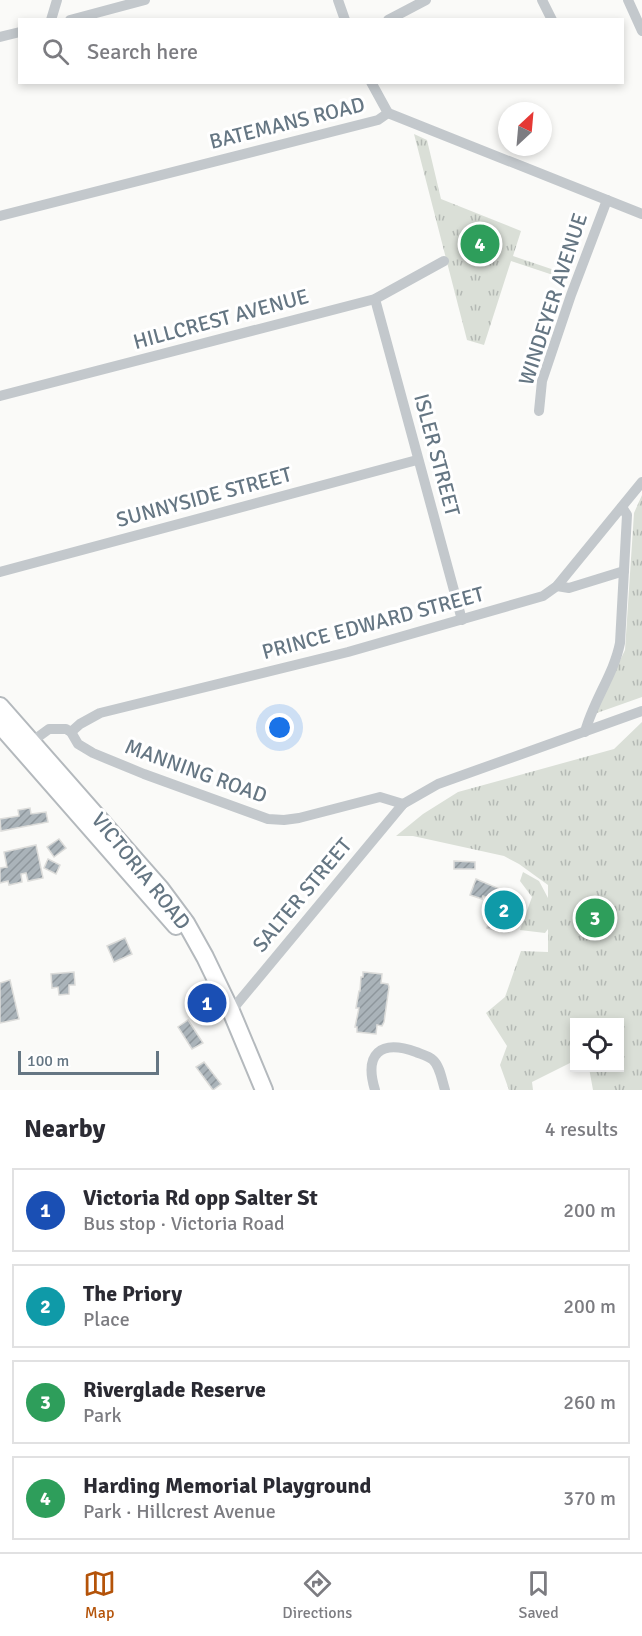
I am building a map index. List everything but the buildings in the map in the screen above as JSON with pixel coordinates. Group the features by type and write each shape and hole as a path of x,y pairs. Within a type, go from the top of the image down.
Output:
{"highway":[{"name":"VICTORIA ROAD","path":"0,706 26,745 178,928 211,992 253,1090"},
{"name":"VICTORIA ROAD","path":"0,725 26,745 174,905 200,945 264,1090"}],"street":[{"path":"52,18 57,0"},
{"path":"78,18 145,0"},
{"path":"338,0 344,18"},
{"path":"392,18 426,0"},
{"path":"542,0 551,18"},
{"path":"628,0 642,31"},
{"path":"0,37 18,32"},
{"path":"372,84 388,114"},
{"name":"BATEMANS ROAD","path":"0,216 378,120 388,114 642,214"},
{"name":"WINDEYER AVENUE","path":"539,411 542,381 607,200"},
{"name":"HILLCREST AVENUE","path":"0,396 375,299 444,261"},
{"name":"ISLER STREET","path":"375,299 462,620"},
{"name":"SUNNYSIDE STREET","path":"0,572 417,460"},
{"name":"PRINCE EDWARD STREET","path":"71,732 100,713 348,652 543,596 557,586 642,482"},
{"path":"585,732 590,713 618,651 627,515 622,507"},
{"path":"557,586 569,588 624,571"},
{"path":"403,804 438,784 642,711"},
{"path":"26,745 49,729 58,728 71,732"},
{"name":"MANNING ROAD","path":"71,732 78,744 93,753 268,819 299,818 380,797 403,804"},
{"name":"SALTER STREET","path":"231,1011 403,804"},
{"path":"375,1090 371,1076 372,1063 379,1052 396,1046 433,1059 445,1090"}],"green space":[{"path":"414,134 427,140 441,199 521,231 513,256 566,274 565,279 511,261 484,345 467,340"},
{"path":"642,495 642,697 594,714 625,650 634,513"},
{"path":"642,722 642,1090 593,1090 590,1072 624,1072 624,1018 570,1018 570,1063 532,1082 533,1090 509,1090 500,1065 507,1046 486,1013 505,997 521,951 548,952 548,929 545,933 520,930 532,897 520,881 523,872 539,881 548,898 548,885 504,856 413,836 396,836 423,814 458,792 614,749"}],"place":[{"name":"Harding Memorial Playground","path":"480,244"},
{"name":"The Priory","path":"504,910"},
{"name":"Riverglade Reserve","path":"595,918"},
{"name":"Victoria Rd opp Salter St","path":"207,1003"}]}
